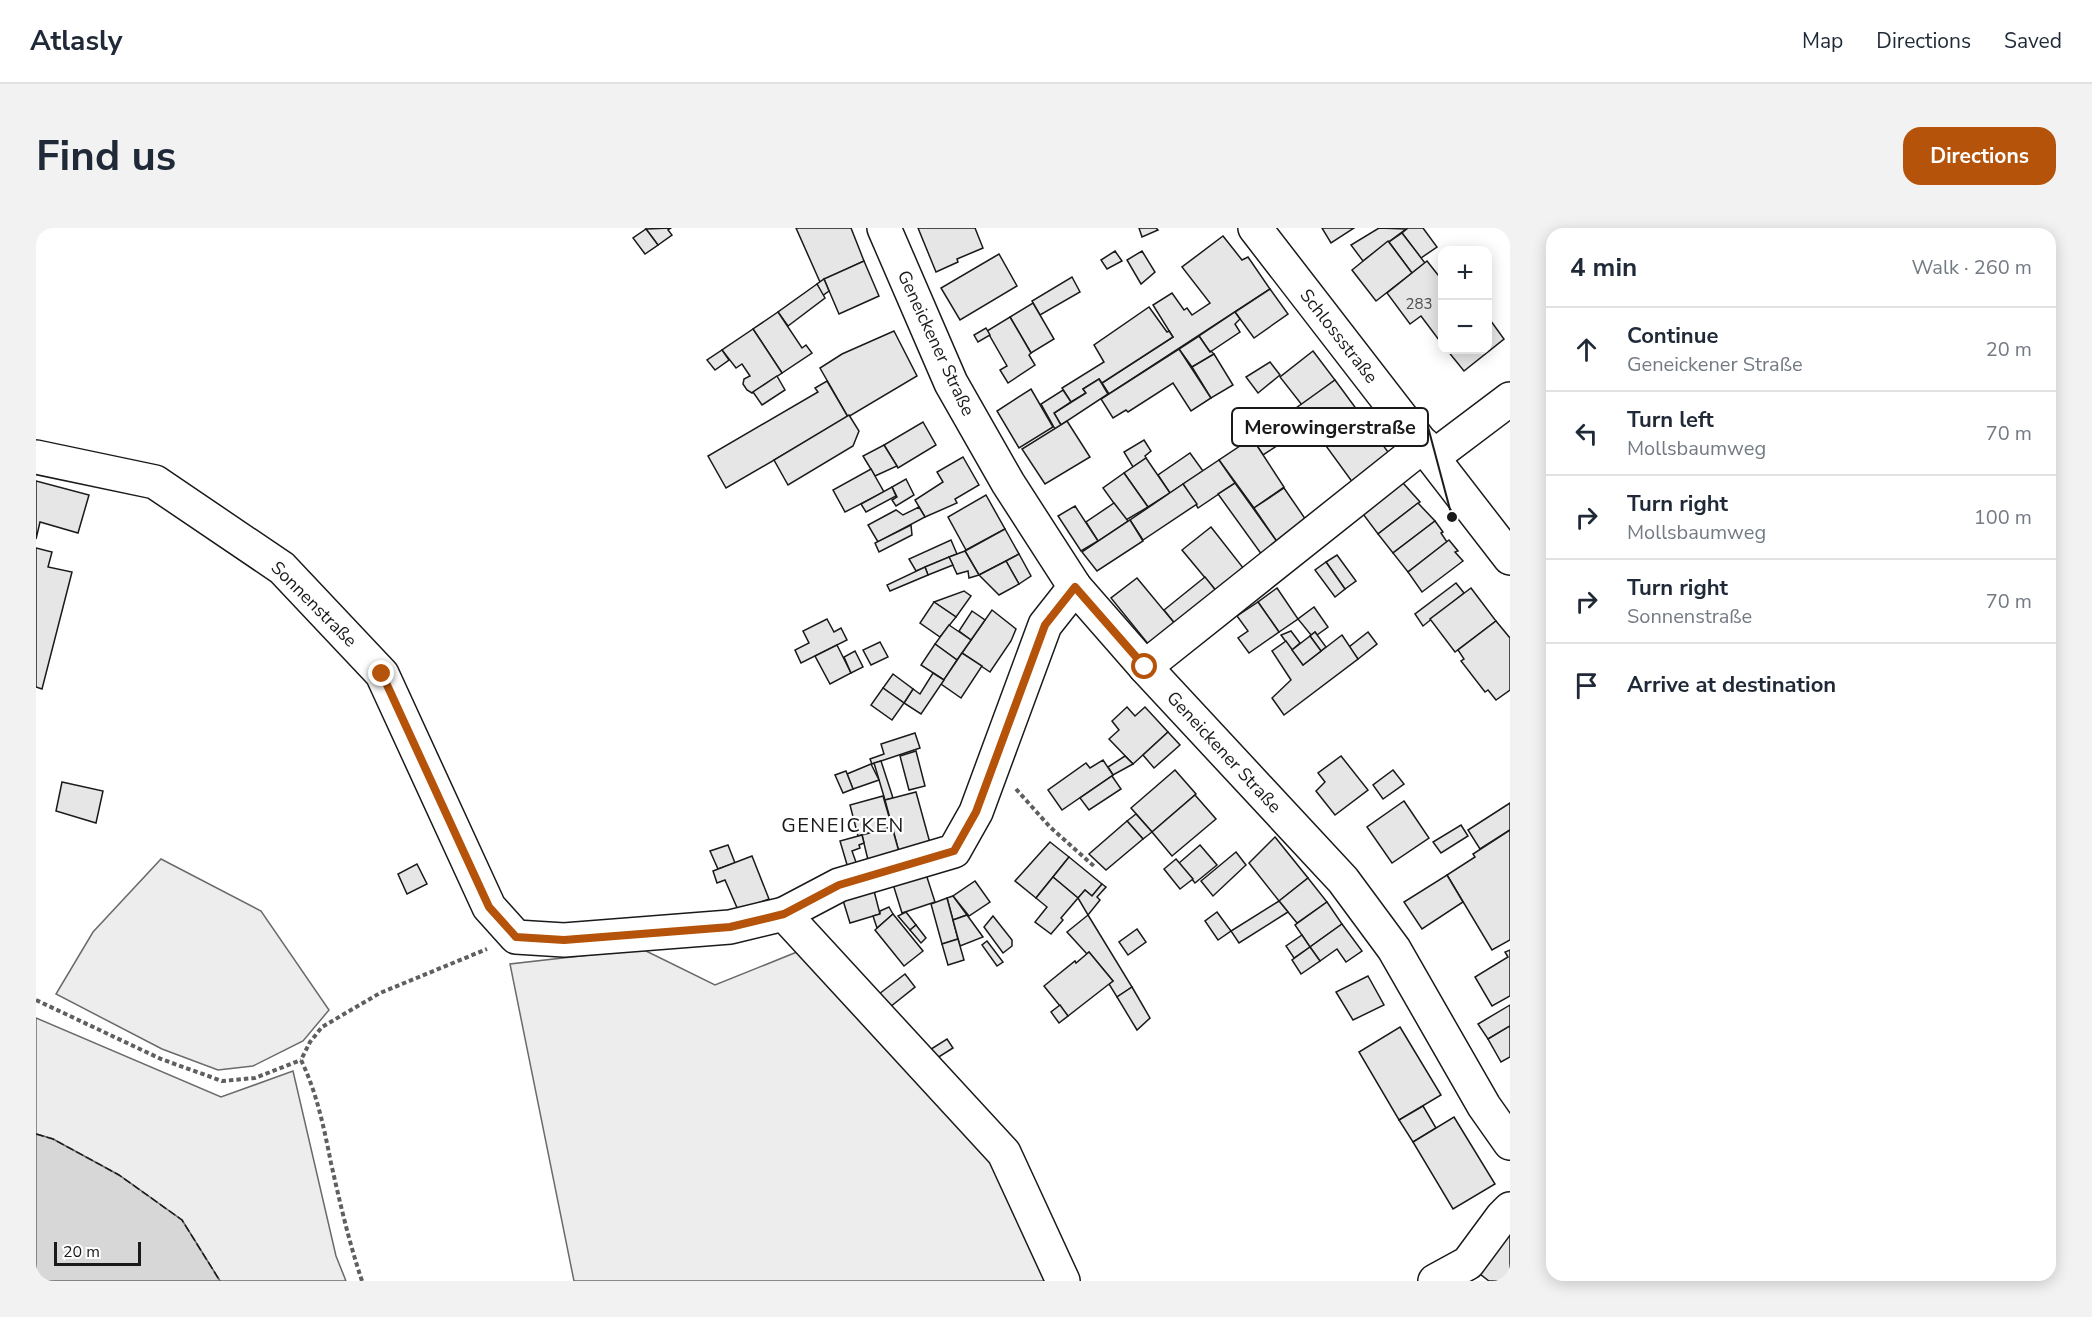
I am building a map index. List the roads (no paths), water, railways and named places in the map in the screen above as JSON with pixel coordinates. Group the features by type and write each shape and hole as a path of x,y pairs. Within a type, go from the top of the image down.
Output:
{"street":[{"name":"Geneickener Straße","path":"884,228 951,383 1008,483 1075,587 1145,667 1343,880 1394,949 1484,1106 1510,1143"},
{"name":"Schlossstraße","path":"1255,228 1510,558"},
{"path":"1145,667 1428,451 1510,399"},
{"name":"Sonnenstraße","path":"36,457 155,482 282,568 382,674 489,907 516,937 564,940 730,927 784,914"},
{"path":"1063,1281 1004,1153 784,914 839,885 954,851 976,812 1045,625 1075,587"},
{"path":"1435,1281 1466,1272 1502,1217 1510,1209"}],"place":[{"name":"Merowingerstraße","path":"1452,517"}],"district":[{"name":"GENEICKEN","path":"843,825"}]}
